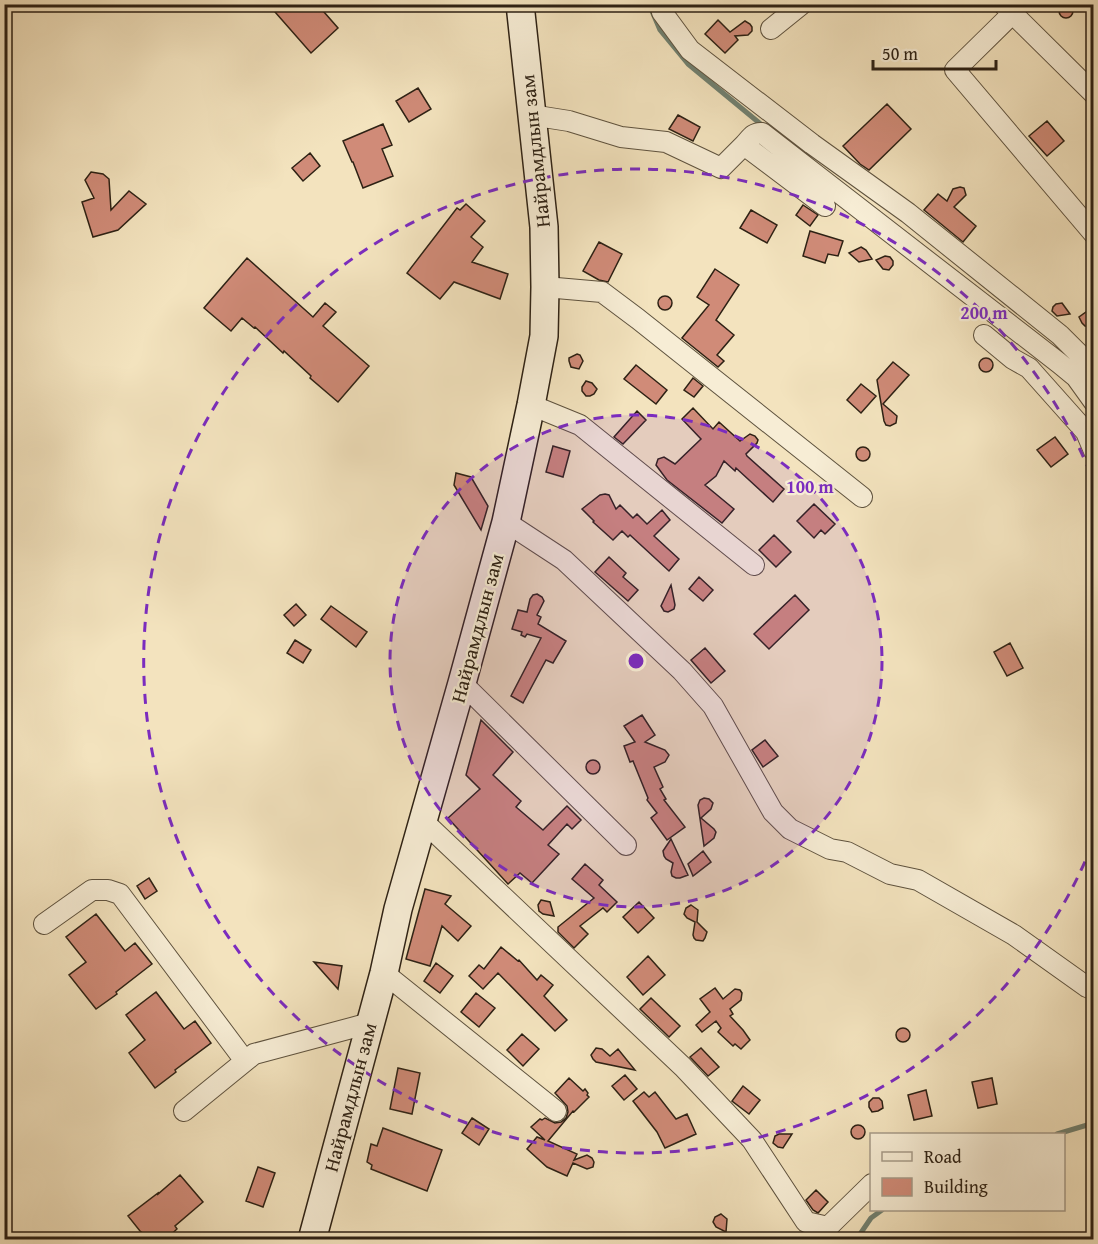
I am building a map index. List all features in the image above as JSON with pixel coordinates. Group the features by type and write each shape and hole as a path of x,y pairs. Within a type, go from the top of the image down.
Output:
{"main road":[{"name":"Найрамдлын зам","path":"312,1239 384,973 398,909 422,820 506,522 544,336 544,227 520,4"}],"street":[{"path":"660,4 662,12 690,50 812,144 908,213 1060,335 1094,369"},
{"path":"771,29 802,4"},
{"path":"1094,94 1007,9 955,70 1094,234"},
{"path":"531,116 569,121 621,137 666,142 721,168 753,134 762,133 1059,363 1076,377 1094,402"},
{"path":"744,145 825,206"},
{"path":"545,287 602,292 862,497"},
{"path":"984,335 1012,359 1029,368 1086,432 1094,451"},
{"path":"531,405 580,425 754,565"},
{"path":"506,522 564,560 682,671 713,706 773,813 790,829 830,849 847,852 890,874 918,880 1014,935 1094,990"},
{"path":"462,683 626,844"},
{"path":"422,820 683,1067 752,1140 806,1222 828,1227 870,1186"},
{"path":"44,924 92,890 108,890 120,894 245,1061"},
{"path":"384,973 556,1111"},
{"path":"184,1111 254,1054 370,1023"}],"building":[{"path":"268,4 317,4 338,28 311,53"},
{"path":"1066,4 1071,6 1073,11 1071,16 1066,18 1061,16 1059,11 1061,6"},
{"path":"718,20 730,32 745,21 750,24 752,31 748,35 735,36 738,40 725,53 705,34"},
{"path":"418,88 431,109 409,122 396,101"},
{"path":"887,104 911,129 869,170 843,146"},
{"path":"678,115 700,127 693,141 669,129"},
{"path":"1047,121 1064,141 1047,156 1029,136"},
{"path":"383,124 392,145 382,149 393,176 363,188 343,141"},
{"path":"310,153 320,166 303,181 292,168"},
{"path":"91,172 103,174 109,179 111,210 129,191 146,204 118,230 93,237 82,202 94,198 85,180"},
{"path":"964,188 966,195 954,207 976,226 963,242 924,210 938,194 947,201 953,189"},
{"path":"466,204 485,221 471,237 483,247 472,262 508,274 500,299 454,282 440,299 407,273 457,208 460,210"},
{"path":"803,205 818,215 810,226 796,215"},
{"path":"751,210 777,225 767,243 740,228"},
{"path":"810,231 843,241 838,256 828,254 825,263 803,256"},
{"path":"599,242 622,254 608,282 583,271"},
{"path":"861,247 872,259 859,262 849,253"},
{"path":"885,256 890,257 893,261 889,270 883,269 876,260"},
{"path":"247,258 313,317 325,303 336,312 323,326 369,366 338,402 255,327 242,318 231,331 204,308"},
{"path":"715,269 739,285 716,320 734,335 717,355 724,361 718,367 682,338 709,305 697,297"},
{"path":"665,296 670,298 672,303 670,308 665,310 660,308 658,303 660,298"},
{"path":"1062,303 1070,314 1057,316 1052,311 1053,307"},
{"path":"1086,312 1094,312 1094,327 1085,326 1082,323 1079,317"},
{"path":"577,354 583,361 579,369 571,367 569,361 569,358"},
{"path":"986,358 991,360 993,365 991,370 986,372 981,370 979,365 981,360"},
{"path":"893,362 909,375 883,404 897,416 896,423 890,426 884,421 877,380"},
{"path":"636,365 667,390 656,404 624,379"},
{"path":"693,378 703,386 694,397 684,390"},
{"path":"586,381 592,383 597,389 590,396 586,396 582,391"},
{"path":"861,384 876,396 861,413 847,400"},
{"path":"693,408 713,429 719,422 740,441 750,434 755,436 757,443 746,454 747,456 784,489 773,502 736,468 735,471 724,461 716,476 705,485 734,509 722,523 667,480 656,465 658,459 664,457 675,464 701,439 682,419"},
{"path":"637,411 646,420 623,444 614,437"},
{"path":"1055,437 1068,454 1051,467 1037,450"},
{"path":"553,446 570,451 563,477 546,472"},
{"path":"863,447 868,449 870,454 868,459 863,461 858,459 856,454 858,449"},
{"path":"456,473 471,477 488,506 481,530 454,485"},
{"path":"600,495 609,495 616,509 620,505 633,518 637,514 647,524 662,510 670,520 654,536 679,559 669,571 630,535 628,537 622,531 613,540 582,509"},
{"path":"814,504 835,524 825,534 821,530 814,538 797,521"},
{"path":"774,535 791,552 776,567 759,550"},
{"path":"609,557 626,573 623,577 638,590 628,601 595,572"},
{"path":"699,577 713,590 703,601 689,589"},
{"path":"671,585 675,605 674,609 668,612 664,611 661,606"},
{"path":"537,594 544,601 537,615 541,617 538,624 566,641 553,663 546,660 523,703 511,696 541,638 527,634 525,637 521,635 522,632 512,629 518,610 527,612 530,599"},
{"path":"795,595 809,610 769,649 754,634"},
{"path":"296,604 306,615 294,626 284,615"},
{"path":"331,606 367,632 356,647 321,619"},
{"path":"295,640 311,650 303,663 287,653"},
{"path":"1010,643 1023,668 1007,676 994,652"},
{"path":"705,648 725,671 711,683 691,660"},
{"path":"642,715 655,735 645,742 665,750 669,755 665,762 654,767 663,787 660,789 666,799 664,800 685,827 667,840 651,818 657,813 647,800 633,761 630,762 624,746 635,742 624,726"},
{"path":"481,720 513,752 493,775 521,801 516,807 543,830 567,806 581,820 572,829 567,824 548,845 559,854 532,883 520,873 508,884 448,818 480,789 466,775"},
{"path":"765,740 778,756 763,767 752,750"},
{"path":"593,760 598,762 600,767 598,772 593,774 588,772 586,767 588,762"},
{"path":"704,798 713,803 711,809 701,818 716,832 714,838 704,846 698,805"},
{"path":"671,839 688,875 680,878 672,876 673,863 664,856 663,851"},
{"path":"703,851 711,862 693,876 688,864"},
{"path":"585,864 603,880 599,885 617,902 607,912 603,908 580,926 588,934 574,948 558,932 558,927 594,898 572,879"},
{"path":"149,878 157,891 145,899 137,886"},
{"path":"425,889 451,896 445,904 471,926 458,941 442,926 430,966 406,959"},
{"path":"541,900 550,902 554,916 539,911 538,905"},
{"path":"639,902 654,918 638,933 623,917"},
{"path":"691,905 698,910 697,922 707,932 703,941 694,938 695,922 684,914 686,908"},
{"path":"96,914 125,951 135,943 152,964 96,1009 69,975 86,962 66,937"},
{"path":"501,947 519,960 537,980 541,975 553,985 544,996 567,1020 555,1031 498,973 483,989 469,976 479,965 484,969"},
{"path":"648,956 665,975 643,995 627,977"},
{"path":"314,962 342,966 338,989"},
{"path":"436,963 453,976 440,993 424,981"},
{"path":"715,988 723,999 735,989 742,993 741,1000 730,1009 733,1014 730,1016 750,1040 741,1049 735,1044 733,1046 718,1032 721,1028 716,1021 702,1032 696,1025 710,1012 700,999"},
{"path":"156,992 184,1029 195,1021 211,1043 155,1088 129,1053 145,1040 126,1015"},
{"path":"476,993 495,1008 479,1027 461,1012"},
{"path":"651,998 680,1026 669,1037 640,1009"},
{"path":"903,1028 908,1030 910,1035 908,1040 903,1042 898,1040 896,1035 898,1030"},
{"path":"522,1034 539,1049 523,1066 507,1050"},
{"path":"596,1048 602,1049 610,1056 618,1049 635,1070 596,1062 591,1055"},
{"path":"701,1048 719,1067 708,1076 690,1057"},
{"path":"398,1068 420,1073 412,1114 390,1109"},
{"path":"625,1075 637,1089 624,1100 612,1086"},
{"path":"569,1078 583,1091 585,1089 589,1097 573,1111 548,1141 577,1154 574,1160 587,1155 594,1162 593,1167 587,1169 573,1163 567,1176 547,1167 527,1149 537,1137 545,1140 531,1127 540,1119 545,1118 555,1123 566,1118 567,1106 555,1093"},
{"path":"992,1078 997,1104 978,1108 972,1082"},
{"path":"743,1086 760,1100 749,1114 732,1101"},
{"path":"926,1090 932,1116 914,1120 908,1095"},
{"path":"644,1092 649,1097 655,1092 676,1119 687,1114 696,1134 665,1148 657,1132 633,1101"},
{"path":"873,1098 879,1098 882,1101 883,1108 872,1112 869,1102"},
{"path":"472,1118 489,1129 479,1145 462,1133"},
{"path":"855,1125 861,1125 865,1132 861,1139 855,1139 851,1135 851,1129"},
{"path":"383,1128 442,1150 427,1191 371,1169 372,1165 367,1162 371,1144 377,1146"},
{"path":"792,1134 783,1148 773,1143 775,1136"},
{"path":"258,1167 275,1173 263,1207 246,1201"},
{"path":"180,1175 203,1202 175,1226 177,1229 166,1239 151,1239 140,1231 128,1216"},
{"path":"816,1190 828,1202 818,1213 806,1200"},
{"path":"721,1214 727,1219 726,1232 716,1227 713,1222 715,1217"}],"waterway":[{"path":"649,4 660,30 688,64 763,126"},
{"path":"1060,1133 1094,1123"},
{"path":"856,1240 871,1218 881,1211"}]}
